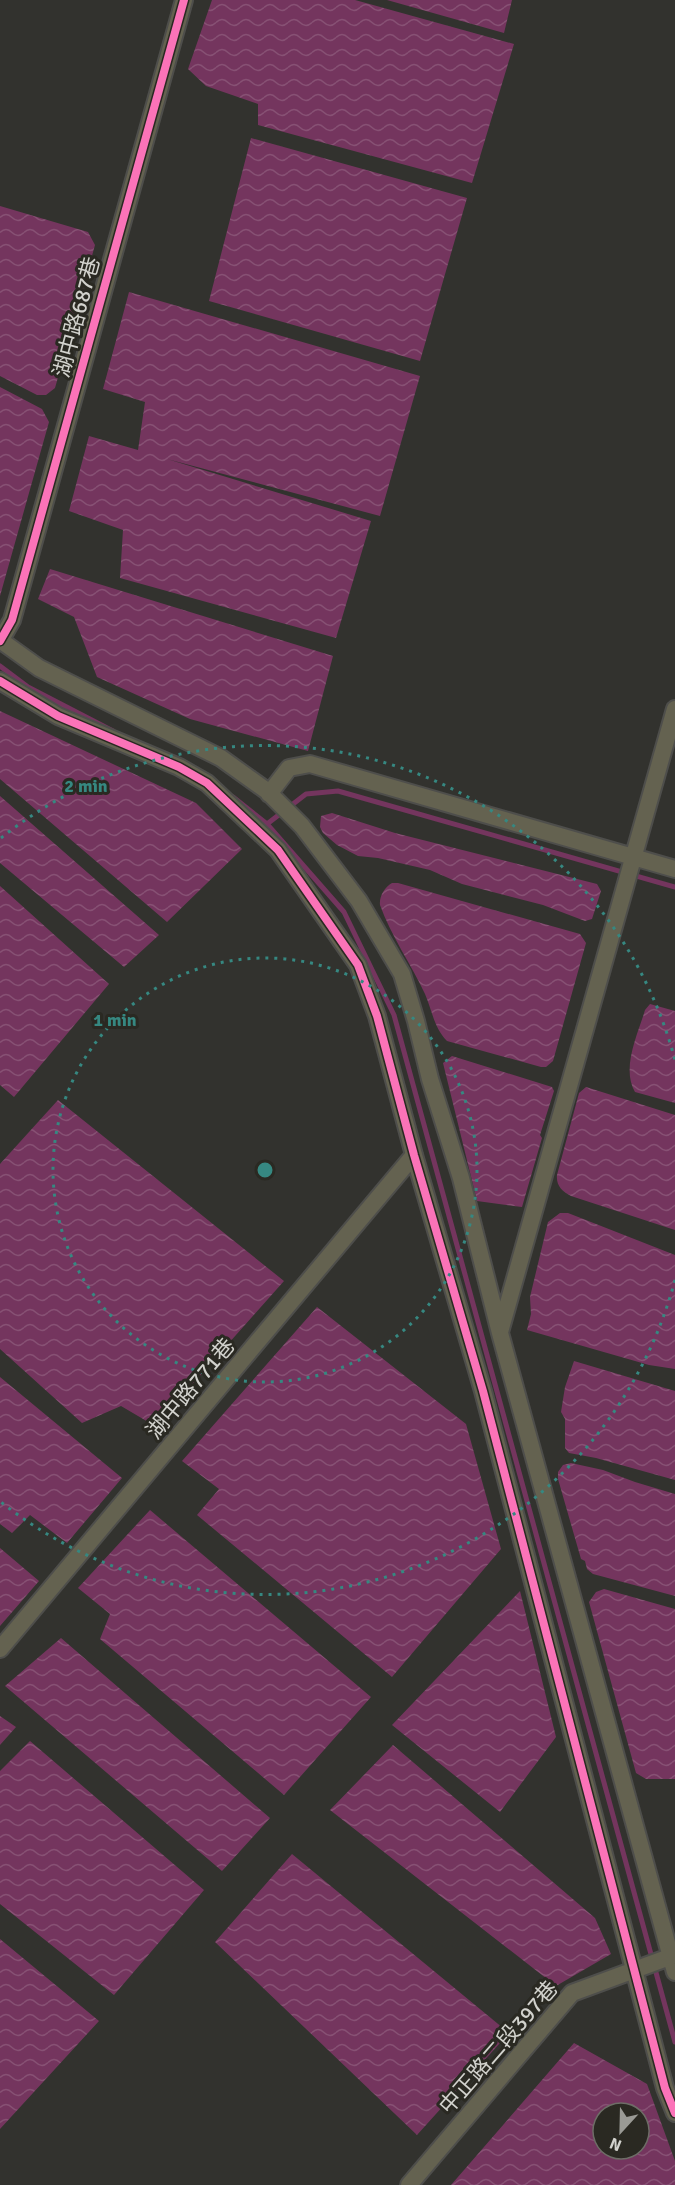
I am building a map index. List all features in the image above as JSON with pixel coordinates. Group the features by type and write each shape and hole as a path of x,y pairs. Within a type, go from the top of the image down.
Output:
{"street":[{"name":"湖中路687巷","path":"0,640 12,620 184,0"},
{"path":"0,640 39,668 222,758 269,794 302,826 359,901 402,974 461,1178 500,1333 674,1961"},
{"path":"0,681 58,716 180,767 207,783 278,850 358,965 377,1016 414,1155 483,1391 665,2088 675,2113"},
{"path":"500,1333 675,709"},
{"path":"269,794 289,768 310,764 675,869"},
{"name":"湖中路771巷","path":"0,1649 414,1155"},
{"name":"中正路二段397巷","path":"409,2185 572,1993 634,1969 674,1961"}],"water":[{"path":"212,0 355,0 514,44 472,183 258,125 258,104 206,86 188,69"},
{"path":"387,0 512,0 504,33"},
{"path":"251,138 467,198 420,361 209,301"},
{"path":"0,206 88,232 95,245 55,388 46,395 37,395 0,376"},
{"path":"129,292 420,376 380,516 167,459 371,521 336,638 120,578 123,530 69,511 89,436 138,450 145,402 103,389"},
{"path":"0,387 42,409 49,422 0,596"},
{"path":"50,569 333,656 308,751 190,719 97,677 74,617 38,599"},
{"path":"0,711 196,803 242,849 167,922 0,779"},
{"path":"0,796 159,935 124,967 0,863"},
{"path":"332,813 395,833 597,884 601,891 592,919 585,921 543,905 462,884 430,870 378,858 358,856 337,845 323,833 320,827 321,816"},
{"path":"392,883 580,934 586,943 553,1061 546,1067 541,1067 447,1041 436,1025 425,994 380,905 383,892"},
{"path":"0,886 109,984 14,1097 0,1085"},
{"path":"650,1004 675,1011 675,1103 635,1092 631,1083 632,1051 645,1010"},
{"path":"452,1056 552,1087 554,1091 522,1207 477,1201 443,1063"},
{"path":"586,1087 675,1115 675,1230 571,1196 562,1190 557,1175 579,1093"},
{"path":"58,1100 284,1281 155,1426 121,1406 82,1423 0,1349 0,1164"},
{"path":"560,1213 568,1213 675,1255 675,1369 649,1365 527,1330 531,1314 530,1297 548,1222"},
{"path":"317,1307 466,1424 501,1549 392,1677 197,1515 219,1489 182,1461"},
{"path":"574,1361 675,1391 675,1480 596,1458 569,1453 565,1448 565,1419 561,1412 565,1387"},
{"path":"0,1377 122,1478 67,1543 30,1515 12,1533 0,1524"},
{"path":"571,1463 603,1470 675,1494 675,1596 593,1574 587,1569 585,1561 581,1559 558,1479 558,1472 563,1465"},
{"path":"150,1510 371,1697 284,1795 100,1639 110,1614 78,1588"},
{"path":"0,1548 39,1581 0,1626"},
{"path":"604,1589 675,1609 675,1779 646,1779 636,1773 589,1602 596,1592"},
{"path":"520,1591 556,1737 500,1812 392,1725"},
{"path":"61,1638 270,1818 222,1871 5,1686"},
{"path":"0,1716 16,1727 0,1745"},
{"path":"30,1741 204,1890 114,1995 0,1904 0,1771"},
{"path":"393,1745 595,1918 611,1954 556,1986 330,1810"},
{"path":"292,1854 509,2033 417,2135 215,1942"},
{"path":"0,1939 99,2021 0,2129"},
{"path":"574,2043 647,2084 675,2161 675,2185 451,2185"}],"waterway":[{"path":"0,666 28,687 113,731"},
{"path":"267,824 306,794 338,791 675,887"},
{"path":"233,797 267,824 344,912 394,1015 675,2042"}],"cycle path":[{"path":"0,641 12,620 184,0"},
{"path":"0,681 58,716 179,767 207,783 278,850 358,965 377,1016 414,1155 483,1391 665,2088 675,2113"}]}
